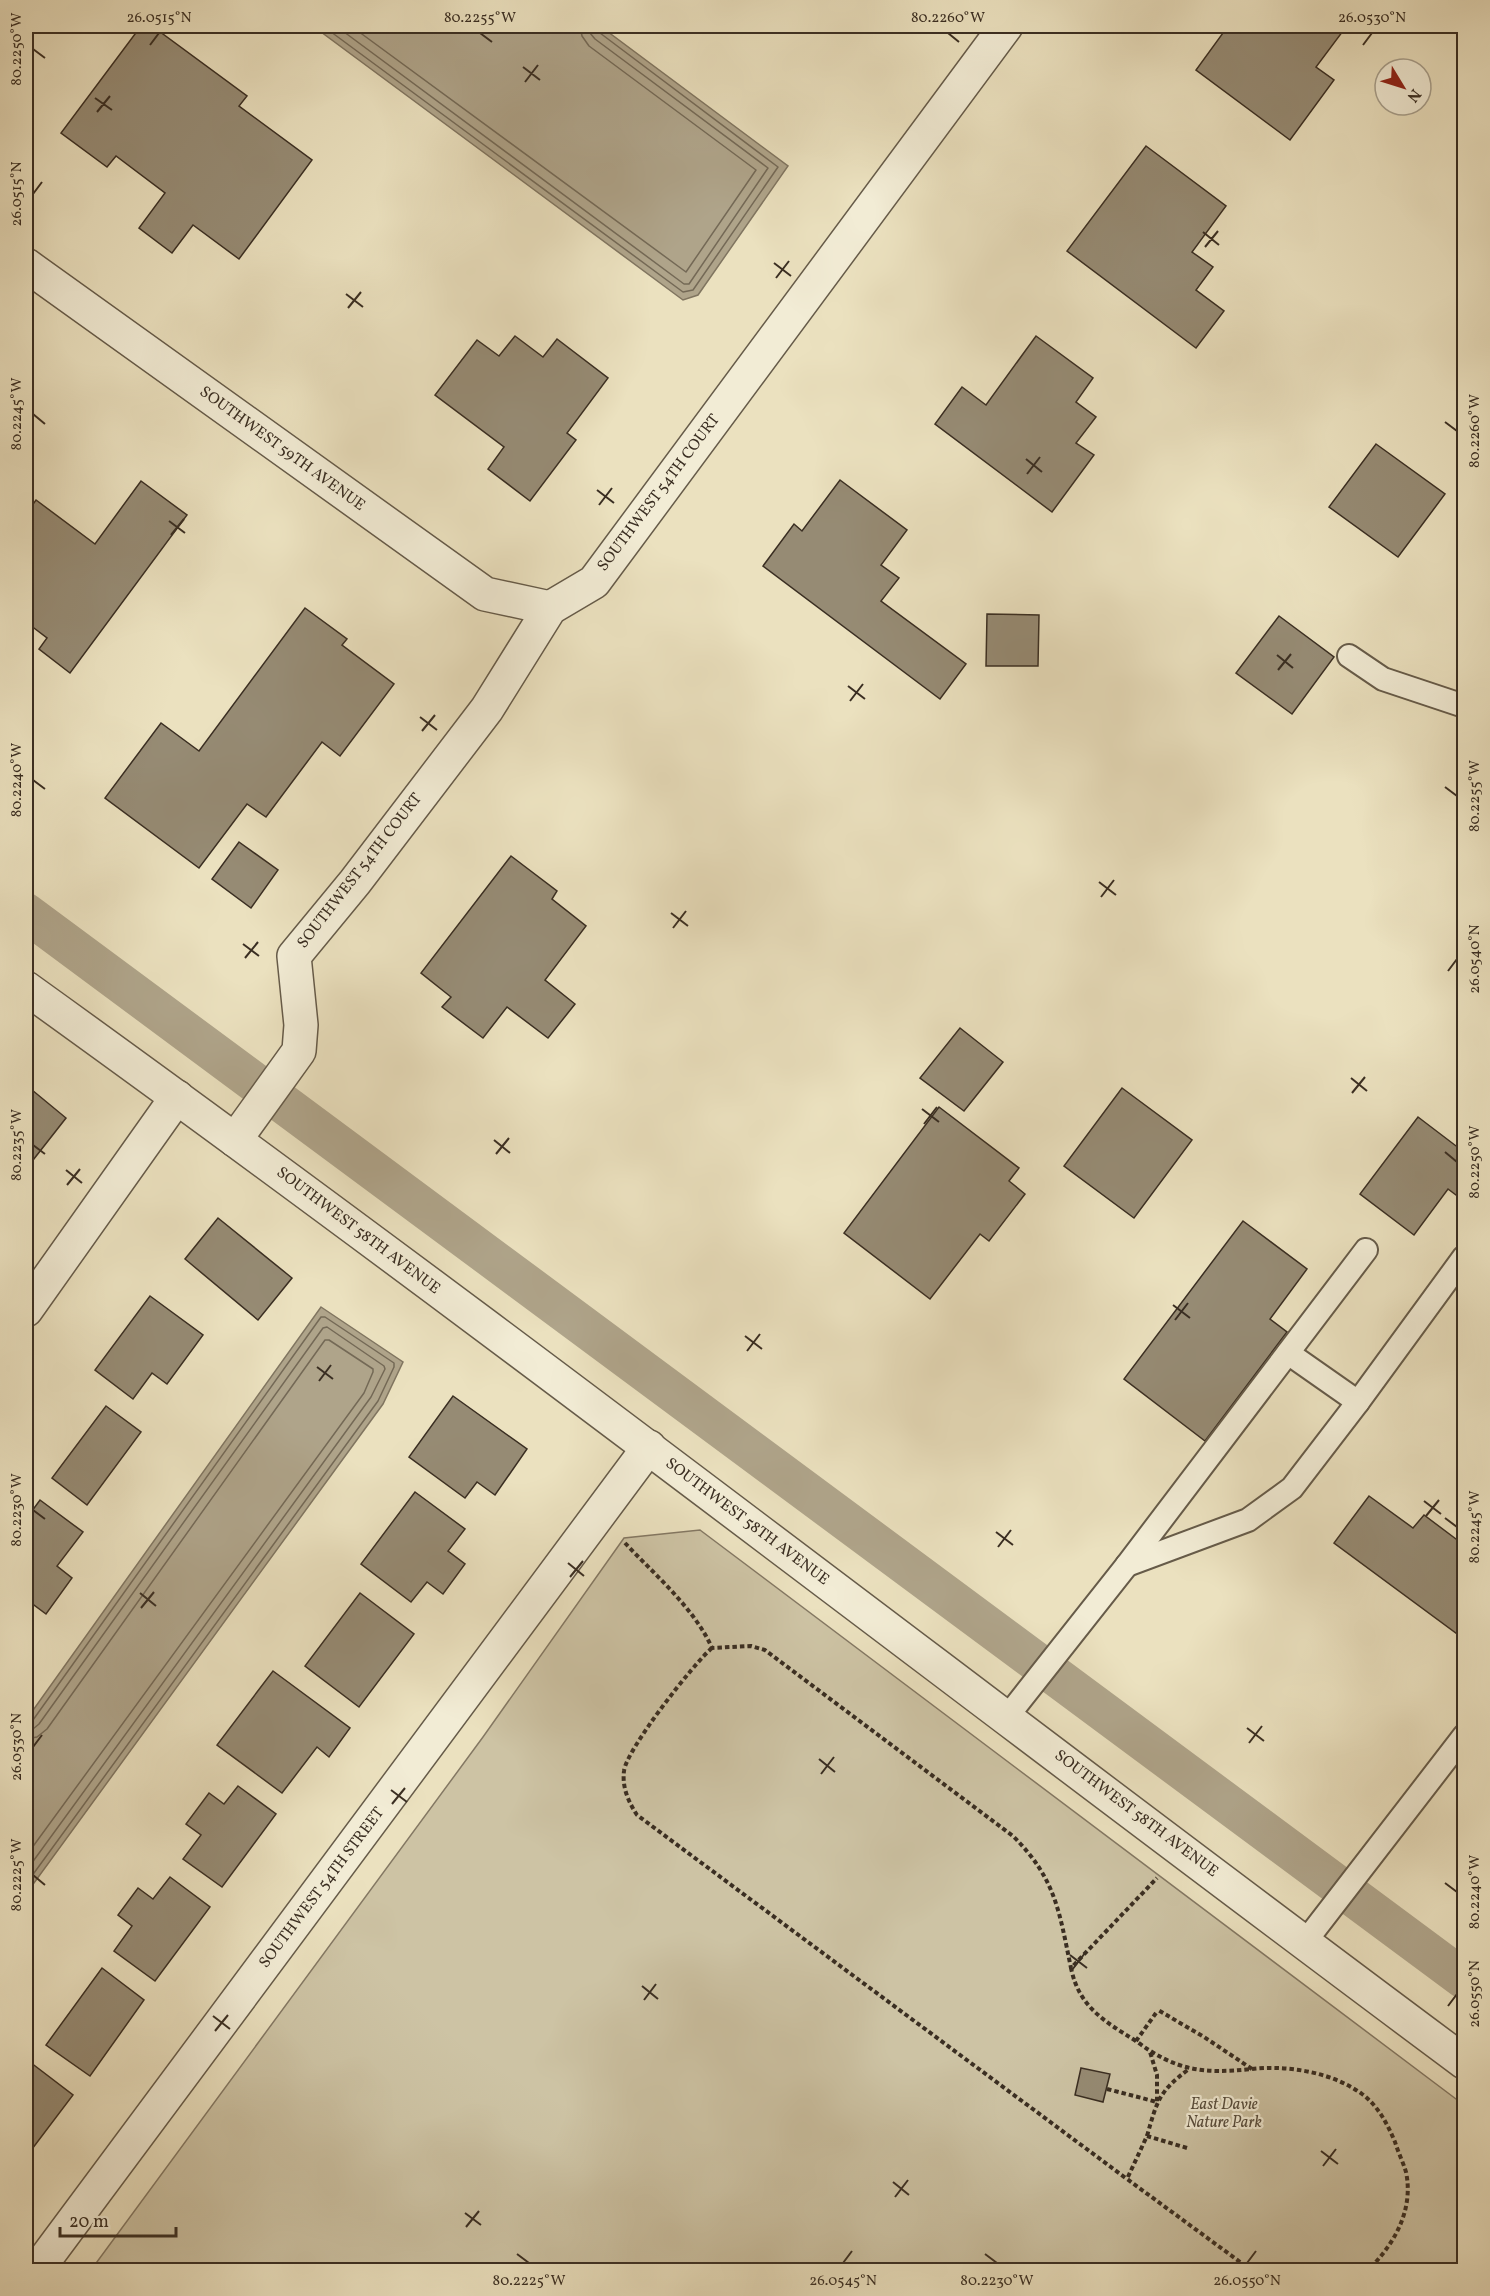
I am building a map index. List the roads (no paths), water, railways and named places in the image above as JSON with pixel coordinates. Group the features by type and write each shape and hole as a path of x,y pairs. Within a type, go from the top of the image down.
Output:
{"street":[{"name":"SOUTHWEST 54TH COURT","path":"235,1140 299,1051 301,1025 294,956 355,882 486,709 550,608 594,582 1006,26"},
{"name":"SOUTHWEST 59TH AVENUE","path":"26,265 485,594 550,608"},
{"name":"SOUTHWEST 58TH AVENUE","path":"26,988 177,1097 649,1447 1464,2062"},
{"path":"26,1310 177,1097"},
{"name":"SOUTHWEST 54TH STREET","path":"38,2271 649,1447"}],"lane":[{"path":"1349,657 1383,679 1464,706"},
{"path":"1007,1717 1127,1565 1366,1250"},
{"path":"1127,1565 1248,1520 1292,1488 1464,1257"},
{"path":"1288,1353 1358,1402"},
{"path":"1305,1942 1353,1883 1464,1736"}],"water":[{"path":"313,26 600,26 788,166 698,295 683,300"},
{"path":"321,1307 403,1362 383,1404 26,1894 26,1720"}],"waterway":[{"path":"26,913 1464,1979"}],"park label":[{"name":"East Davie Nature Park","path":"1224,2114"}]}
